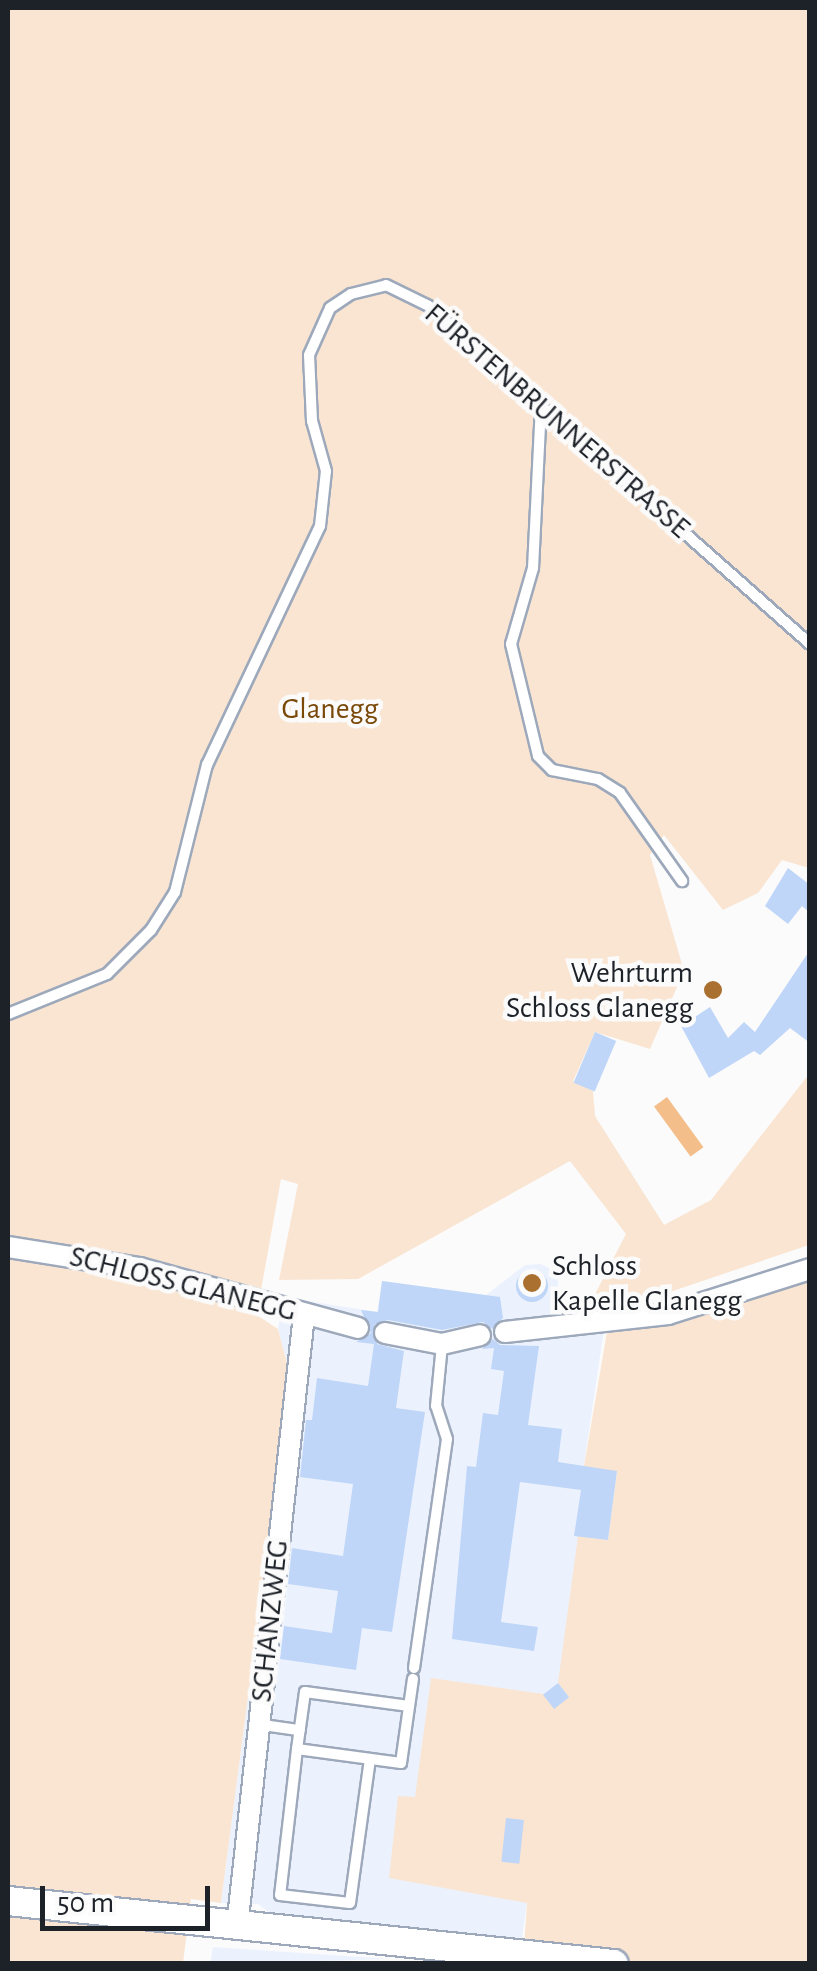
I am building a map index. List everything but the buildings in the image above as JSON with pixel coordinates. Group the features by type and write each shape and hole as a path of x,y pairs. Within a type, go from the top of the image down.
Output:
{"street":[{"name":"SCHLOSS GLANEGG","path":"8,1247 139,1268 358,1328"},
{"path":"505,1332 668,1314 810,1269"},
{"name":"SCHANZWEG","path":"237,1928 304,1315"},
{"path":"385,1333 442,1344 480,1335"},
{"path":"8,1901 237,1928 614,1964"}],"lane":[{"name":"FÜRSTENBRUNNERSTRASSE","path":"8,1014 107,974 152,930 175,892 206,764 320,526 326,471 312,421 309,355 330,308 368,287 408,293 810,644"},
{"path":"540,405 533,568 510,644 538,756 552,770 598,779 620,794 682,881"},
{"path":"297,1749 401,1763 447,1439 436,1406 442,1344"},
{"path":"370,1759 350,1903 280,1895 306,1692 409,1706"},
{"path":"270,1726 300,1730"}],"shaded area":[{"path":"667,1097 703,1147 690,1157 654,1106"},
{"path":"541,1264 558,1273 558,1315 607,1309 584,1465 617,1471 608,1540 579,1536 569,1697 554,1708 522,1939 275,1917 258,1904 221,1903 290,1375 278,1329 283,1297 377,1312 382,1281 486,1295 525,1265"},
{"path":"213,1947 390,1959 210,1964"}],"green space":[{"name":"Glanegg","path":"8,8 809,8 809,868 782,860 758,893 723,910 664,835 650,855 684,971 650,1049 595,1032 573,1081 593,1091 595,1116 664,1225 711,1200 809,1074 809,1245 655,1297 591,1302 626,1234 570,1161 358,1279 279,1280 298,1184 281,1179 261,1290 183,1267 8,1240"},
{"path":"8,1257 231,1298 278,1329 290,1375 221,1903 191,1899 183,1963 8,1963"},
{"path":"809,1279 809,1963 523,1963 527,1903 389,1878 398,1796 415,1797 431,1678 543,1694 554,1708 569,1697 558,1683 578,1536 608,1540 617,1472 584,1466 607,1332 670,1323"}],"place":[{"name":"Wehrturm Schloss Glanegg","path":"713,990"},
{"name":"Schloss Kapelle Glanegg","path":"532,1283"}]}
